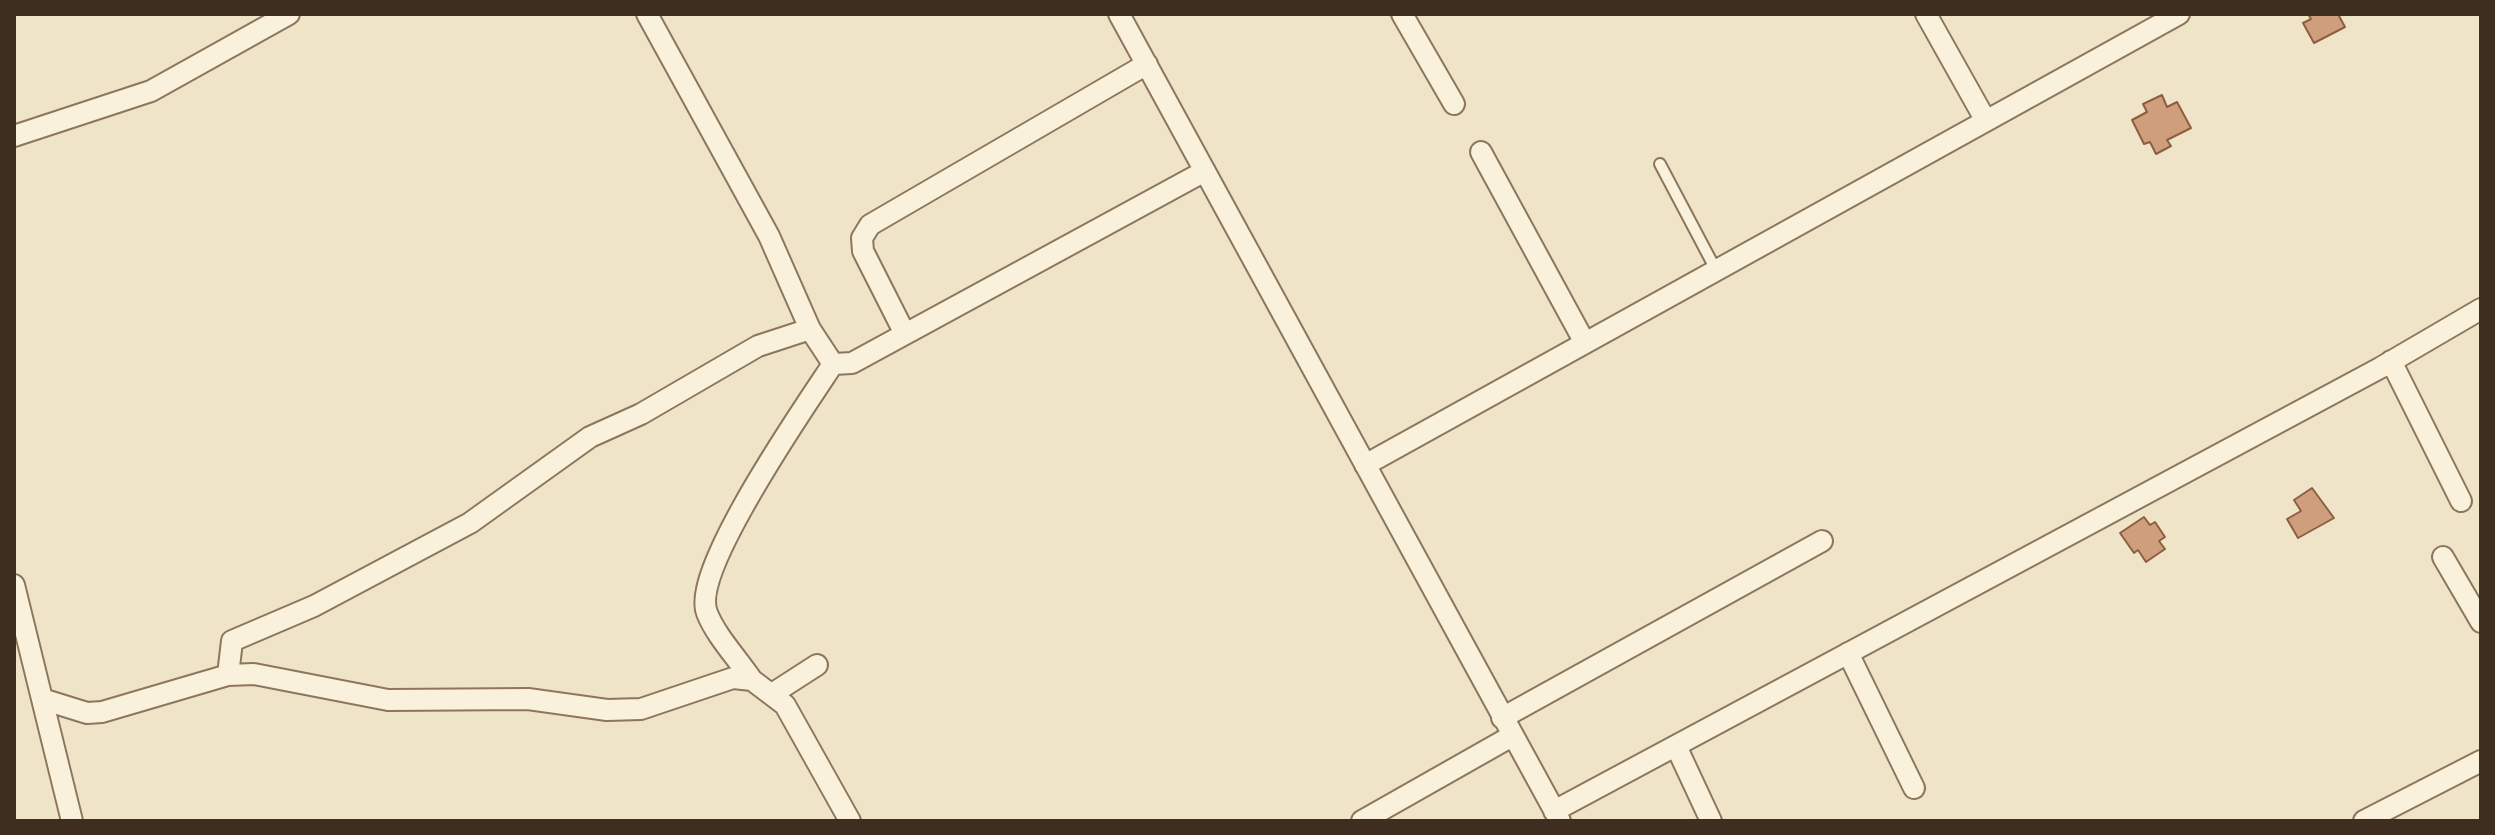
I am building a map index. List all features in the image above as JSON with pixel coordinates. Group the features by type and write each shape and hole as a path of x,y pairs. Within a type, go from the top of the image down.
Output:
{"street":[{"path":"14,136 151,91 289,14"},
{"path":"647,14 769,236 810,329 833,364"},
{"path":"1119,14 1557,816 1676,746 2391,361 2481,309"},
{"path":"1402,14 1454,104"},
{"path":"1926,14 1986,121"},
{"path":"1365,465 2179,14"},
{"path":"905,334 863,251 862,238 870,225 1147,64"},
{"path":"1481,152 1585,343"},
{"path":"833,364 852,363 1205,171"},
{"path":"228,675 232,641 314,606 470,523 590,437 641,414 758,346 810,329"},
{"path":"2391,361 2461,501"},
{"path":"833,364 749,495 705,589 707,612 752,680 785,705 850,821"},
{"path":"1372,818 1507,727 1822,541"},
{"path":"2443,557 2481,622"},
{"path":"14,585 20,630 42,699 72,821"},
{"path":"1848,653 1914,788"},
{"path":"772,694 817,665"},
{"path":"42,699 87,713 102,712 228,675 278,677 388,700 528,699 607,710 641,709 733,678 752,680"},
{"path":"1676,746 1711,821"},
{"path":"2364,821 2481,761"}],"lane":[{"path":"1660,164 1716,270"}],"building":[{"path":"2308,14 2338,14 2345,27 2314,43 2303,23 2311,19"},
{"path":"2162,95 2167,107 2177,102 2191,128 2167,140 2171,146 2156,154 2150,142 2144,144 2132,120 2147,112 2143,104"},
{"path":"2312,488 2334,518 2298,538 2287,519 2301,511 2294,500"},
{"path":"2144,517 2150,525 2155,522 2165,537 2159,541 2165,549 2146,562 2138,550 2134,553 2120,533"}]}
